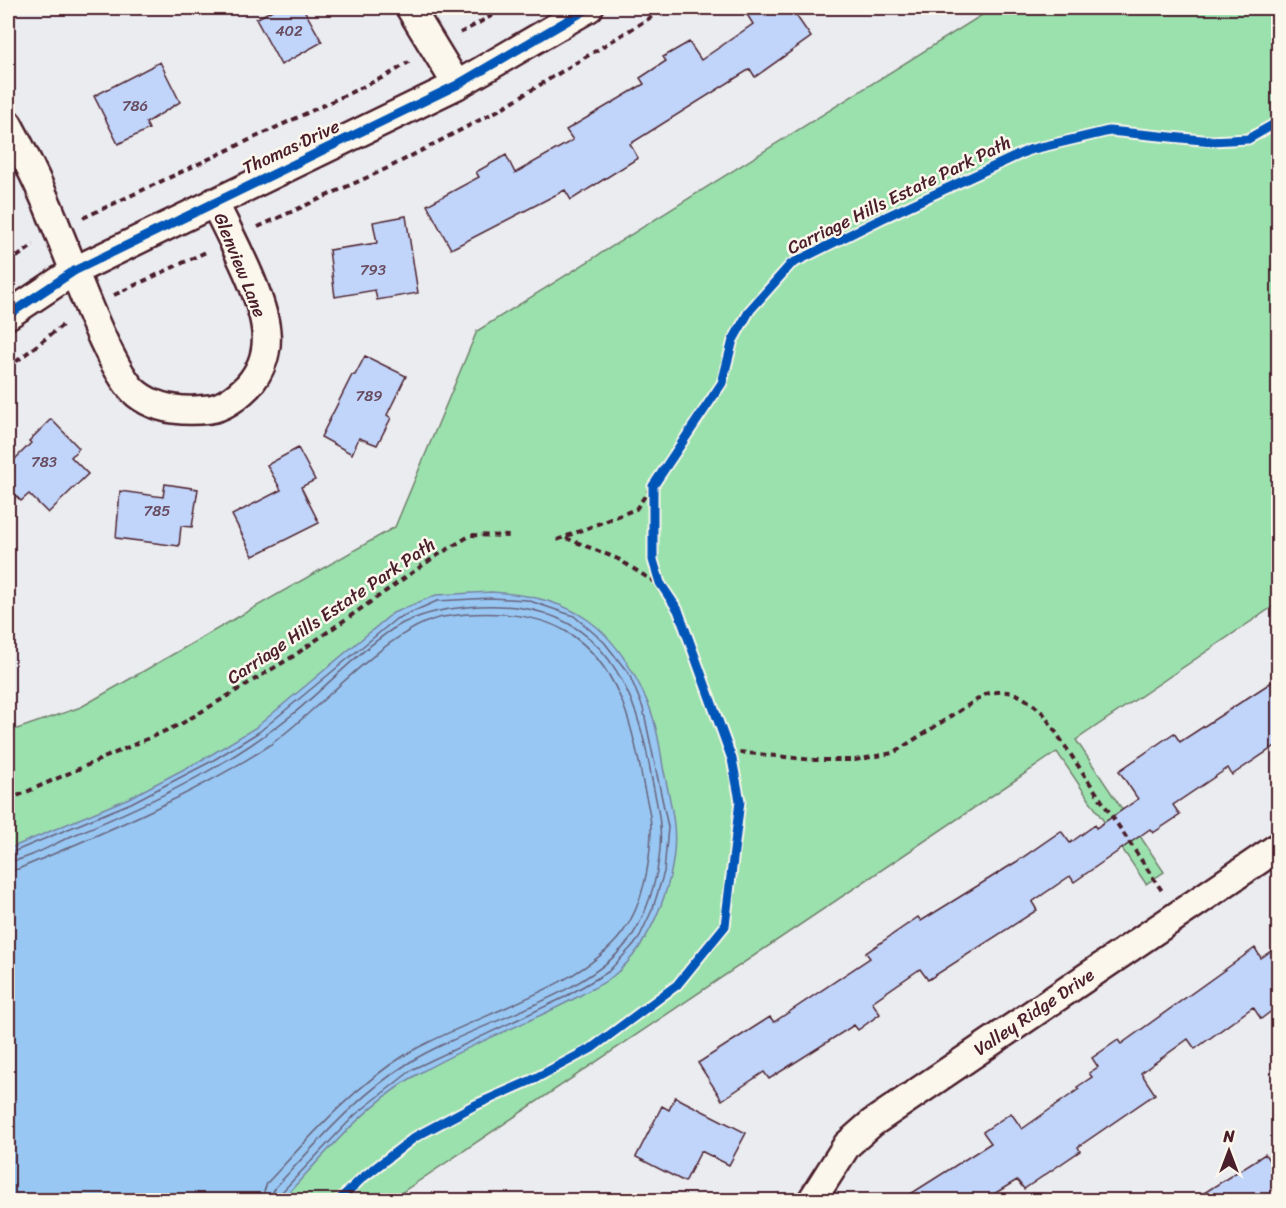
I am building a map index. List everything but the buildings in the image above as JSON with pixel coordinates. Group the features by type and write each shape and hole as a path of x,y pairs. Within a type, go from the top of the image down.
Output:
{"street":[{"path":"410,8 457,85"},
{"name":"Thomas Drive","path":"8,315 74,271 457,85 590,8"},
{"name":"Glenview Lane","path":"8,124 29,163 74,271 120,372 135,393 158,405 189,412 215,408 238,396 259,373 266,348 266,331 255,294 214,202"},
{"name":"Valley Ridge Drive","path":"812,1200 847,1145 872,1123 1278,847"}],"path":[{"path":"8,368 90,306 390,167 497,111 666,8"},
{"path":"8,263 58,230 399,68"},
{"path":"339,1200 415,1137 592,1048 677,985 724,926 737,843 740,801 729,751 678,610 664,588 653,560 652,486"},
{"path":"509,536 521,537"},
{"path":"545,539 561,539 618,559 664,588"},
{"path":"729,751 814,760 855,760 883,755 893,753 986,694 1002,690 1023,696 1043,712 1178,914"}],"green space":[{"path":"993,8 1278,8 1278,603 1076,740 1164,872 1146,884 1057,752 401,1193 397,1200 8,1200 8,732 81,707 395,527 477,331"}],"water":[{"path":"491,592 545,600 568,608 587,620 605,634 620,652 650,709 672,811 674,845 672,865 660,908 651,928 627,963 597,986 438,1063 399,1086 380,1100 346,1132 282,1200 8,1200 8,849 129,798 209,756 255,728 393,613 436,595"}],"cycle path":[{"path":"8,315 74,271 457,85 589,8"},
{"name":"Carriage Hills Estate Park Path","path":"339,1200 361,1179 415,1137 592,1048 677,985 725,926 740,801 732,759 678,610 660,583 653,560 653,486 722,383 733,340 750,310 791,264 1029,150 1109,131 1212,141 1248,139 1278,122"}]}
